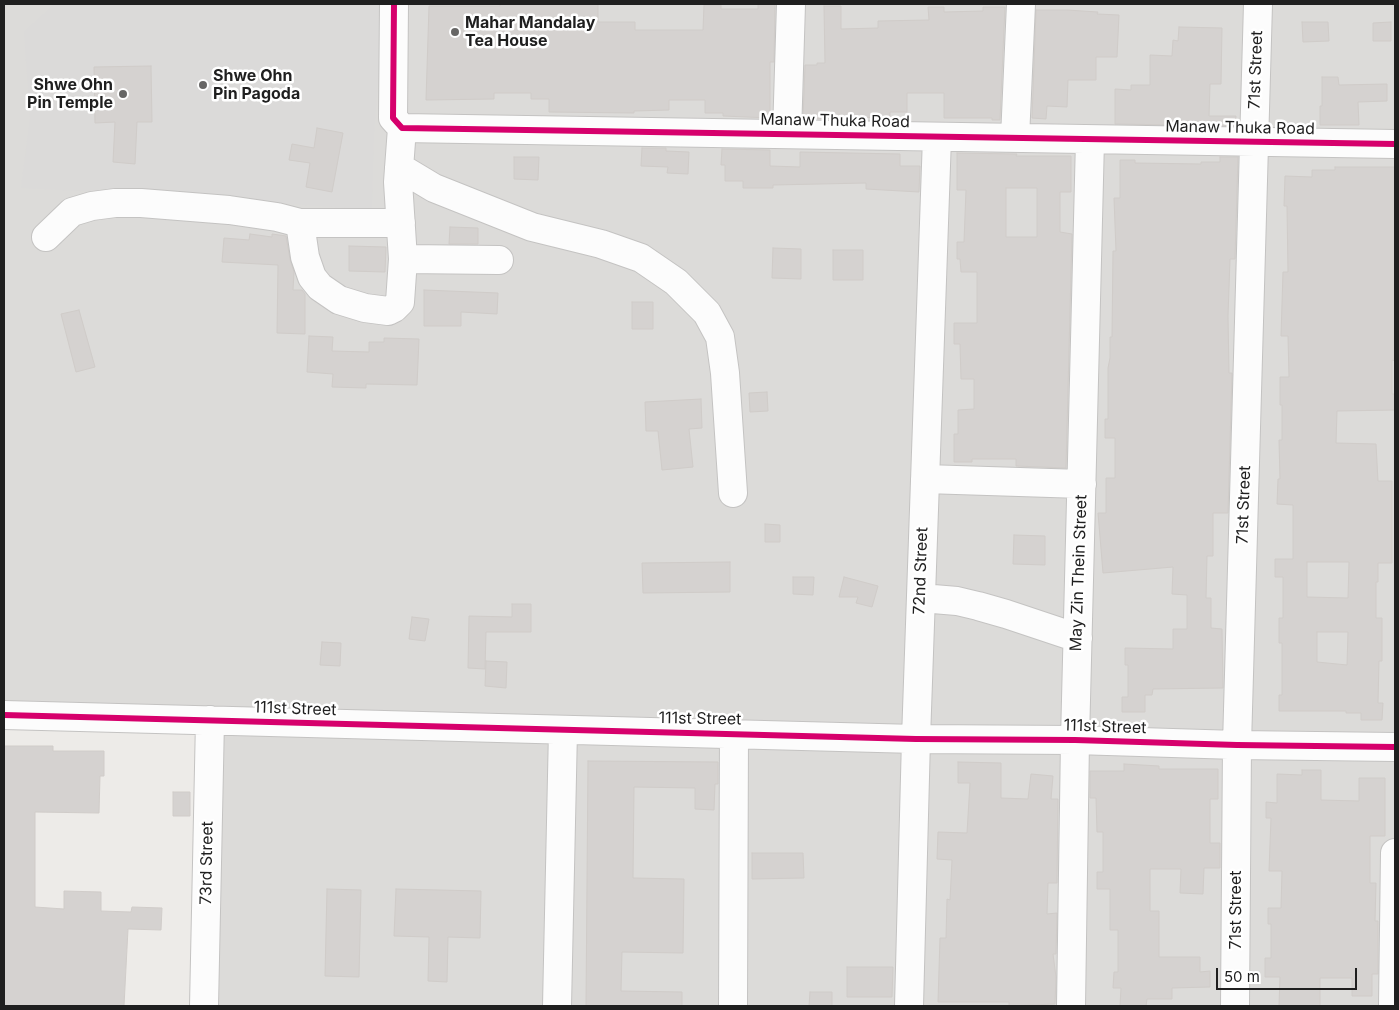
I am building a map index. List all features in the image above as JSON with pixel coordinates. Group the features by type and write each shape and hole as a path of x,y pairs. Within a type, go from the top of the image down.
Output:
{"street":[{"path":"300,223 305,257 312,277 320,287 339,300 365,308 388,310 394,308 400,302 403,260 398,204 402,128 393,118 394,4"},
{"path":"787,134 791,4"},
{"path":"1015,138 1021,4"},
{"name":"71st Street","path":"1235,1006 1237,745 1258,4"},
{"name":"Manaw Thuka Road","path":"402,128 1395,144"},
{"name":"72nd Street","path":"909,1006 920,598 937,137"},
{"name":"May Zin Thein Street","path":"1071,1006 1075,740 1090,140"},
{"path":"399,168 434,188 532,227 601,244 640,258 676,282 695,300 707,313 720,337 725,373 733,493"},
{"path":"46,237 72,212 92,206 115,204 229,210 277,217 300,223 400,223"},
{"path":"403,260 499,260"},
{"path":"925,479 1082,484"},
{"path":"920,598 957,601 978,606 1078,638"},
{"name":"111st Street","path":"4,715 916,739 1075,740 1395,747"},
{"name":"73rd Street","path":"204,1006 210,720"},
{"path":"558,1006 563,730"},
{"path":"733,1006 734,734"},
{"path":"1393,1006 1395,853"}],"shaded area":[{"path":"4,4 1395,4 1395,1006 214,1006 216,722 4,720"},
{"name":"Shwe Ohn Pin Pagoda","path":"55,4 384,4 374,134 372,210 198,197 21,188 30,118 24,32"}],"building":[{"path":"500,4 598,4 598,22 635,22 635,30 703,30 704,5 721,5 721,9 758,9 758,4 775,4 774,62 770,62 770,118 723,116 723,113 705,113 705,100 669,100 669,110 634,111 634,113 549,112 549,99 531,99 531,93 494,93 494,99 426,100 429,6 500,6"},
{"path":"824,6 841,6 841,29 878,28 878,21 929,20 928,7 944,7 944,12 983,11 983,7 1005,7 1000,120 992,120 992,118 944,118 944,93 907,93 907,112 890,112 890,117 803,119 805,65 825,63"},
{"path":"1036,10 1067,10 1119,15 1117,57 1096,57 1096,80 1068,80 1067,107 1047,106 1046,119 1032,118"},
{"path":"1302,22 1328,22 1329,41 1303,42"},
{"path":"1391,22 1391,41 1373,41 1373,23"},
{"path":"1179,27 1222,28 1221,84 1210,84 1209,116 1236,116 1235,126 1115,124 1115,89 1131,90 1131,85 1150,85 1150,55 1172,56 1173,40 1178,41"},
{"name":"Shwe Ohn Pin Temple","path":"151,66 152,122 137,122 135,164 113,162 115,122 95,123 94,67"},
{"path":"1322,77 1338,77 1339,85 1387,84 1387,101 1358,102 1359,125 1320,125"},
{"path":"317,128 343,133 332,192 306,187 310,163 289,160 292,144 314,148"},
{"path":"642,148 666,148 666,151 689,152 688,174 667,173 668,167 641,166"},
{"path":"722,149 770,150 770,166 800,167 800,152 900,154 900,166 920,166 919,192 866,189 866,183 773,185 773,188 743,188 743,181 725,181 725,165 721,165"},
{"path":"957,153 1071,156 1071,192 1060,192 1060,232 1072,234 1066,468 1016,466 1016,459 972,459 972,462 954,462 954,434 958,434 958,410 974,409 974,379 961,379 960,344 954,344 954,323 977,323 977,272 961,272 960,259 957,259 957,242 964,242 966,190 957,190","holes":["1006,188 1037,188 1037,237 1006,237"]},
{"path":"514,157 539,157 538,180 514,179"},
{"path":"1220,157 1238,157 1235,259 1230,259 1228,316 1229,373 1232,373 1228,513 1213,513 1213,556 1207,556 1206,598 1211,598 1211,628 1222,629 1223,688 1153,689 1152,695 1145,695 1145,712 1122,712 1122,697 1128,697 1128,665 1125,665 1125,648 1173,649 1173,629 1187,629 1187,595 1172,594 1173,567 1103,573 1098,513 1106,513 1106,478 1115,478 1115,438 1105,438 1105,419 1108,419 1108,368 1110,337 1112,337 1113,251 1116,251 1114,198 1120,198 1120,160 1135,160 1135,163 1201,164 1201,162 1220,162"},
{"path":"1335,167 1395,167 1395,361 1392,360 1392,394 1395,394 1395,410 1337,411 1336,443 1376,444 1378,481 1392,481 1392,563 1378,563 1378,582 1376,582 1376,618 1382,618 1382,661 1379,661 1378,703 1383,703 1382,720 1361,720 1361,713 1346,713 1346,711 1279,711 1279,695 1282,695 1282,643 1279,643 1279,618 1283,618 1283,577 1275,577 1275,559 1293,559 1293,505 1277,504 1278,479 1280,479 1279,440 1282,440 1280,377 1289,377 1288,336 1281,336 1283,272 1288,272 1287,206 1284,206 1285,176 1312,177 1312,170 1335,170","holes":["1307,562 1349,562 1348,598 1307,597","1317,632 1348,632 1347,665 1317,662"]},
{"path":"450,227 478,228 478,244 449,244"},
{"path":"250,234 272,237 272,234 286,236 294,272 293,290 302,290 305,294 305,334 277,333 278,265 222,262 224,238 249,240"},
{"path":"349,246 386,247 385,272 349,271"},
{"path":"773,248 801,249 801,279 772,278"},
{"path":"833,250 863,250 863,280 833,280"},
{"path":"424,290 498,293 497,314 461,312 461,326 424,326"},
{"path":"632,302 653,302 653,329 632,329"},
{"path":"79,310 95,367 76,372 61,314"},
{"path":"309,336 333,337 332,351 369,352 369,342 384,342 384,338 419,339 417,385 366,384 366,388 332,387 333,374 307,372"},
{"path":"767,392 768,411 750,412 749,393"},
{"path":"701,399 702,428 689,429 693,467 662,470 658,431 646,431 645,402"},
{"path":"765,524 780,525 780,542 765,542"},
{"path":"1014,535 1045,536 1045,565 1013,564"},
{"path":"730,562 730,592 643,593 642,563"},
{"path":"793,577 814,577 813,595 793,594"},
{"path":"844,577 878,586 872,607 856,603 858,597 839,597"},
{"path":"512,604 531,604 531,632 486,632 485,669 468,668 469,616 512,617"},
{"path":"412,617 429,619 425,641 409,639"},
{"path":"322,642 341,643 340,666 320,665"},
{"path":"486,661 507,662 506,688 485,686"},
{"path":"4,746 53,746 53,751 104,751 104,776 100,776 99,813 35,812 35,907 64,909 64,891 101,892 101,911 131,912 132,907 162,908 161,930 128,929 124,1006 4,1006"},
{"path":"588,761 718,762 718,784 715,784 714,810 695,809 695,788 634,787 633,878 684,879 683,953 622,952 621,991 682,992 682,1006 586,1006"},
{"path":"958,762 1001,763 1001,798 1028,799 1031,774 1053,776 1051,799 1058,799 1057,883 1048,883 1047,914 1057,913 1056,954 1053,954 1056,977 1055,1004 1009,1006 1009,1002 938,1002 940,938 946,938 947,899 950,900 952,860 937,859 938,832 967,833 970,783 958,783"},
{"path":"1124,764 1159,766 1159,769 1218,769 1218,799 1210,799 1210,843 1220,843 1220,868 1204,868 1203,894 1180,893 1181,869 1150,869 1150,911 1159,911 1159,957 1200,957 1200,972 1210,971 1210,987 1172,988 1172,999 1147,999 1146,1006 1120,1006 1121,988 1113,988 1114,972 1118,972 1118,930 1110,930 1110,889 1097,889 1097,872 1103,872 1103,832 1097,832 1096,798 1090,798 1090,771 1124,771"},
{"path":"1302,770 1321,770 1321,800 1359,801 1359,778 1385,778 1385,836 1370,836 1370,883 1376,883 1375,921 1378,921 1378,974 1372,974 1372,996 1352,996 1352,978 1320,978 1320,1006 1279,1006 1280,977 1265,977 1265,958 1271,958 1271,924 1268,924 1268,908 1281,908 1282,871 1269,871 1271,818 1266,818 1266,802 1277,803 1277,774 1302,775"},
{"path":"173,792 190,792 190,816 173,816"},
{"path":"752,853 803,853 804,878 752,879"},
{"path":"327,889 361,890 359,977 325,976"},
{"path":"396,889 481,891 480,938 448,937 447,982 428,981 429,937 394,936"},
{"path":"847,967 893,967 892,997 847,997"},
{"path":"810,992 832,992 832,1006 809,1006"}],"cycle path":[{"path":"394,4 393,118 402,128 1395,144"},
{"path":"4,715 916,739 1075,740 1395,747"}],"place":[{"name":"Mahar Mandalay Tea House","path":"455,32"},
{"name":"Shwe Ohn Pin Pagoda","path":"203,85"},
{"name":"Shwe Ohn Pin Temple","path":"123,94"}]}
